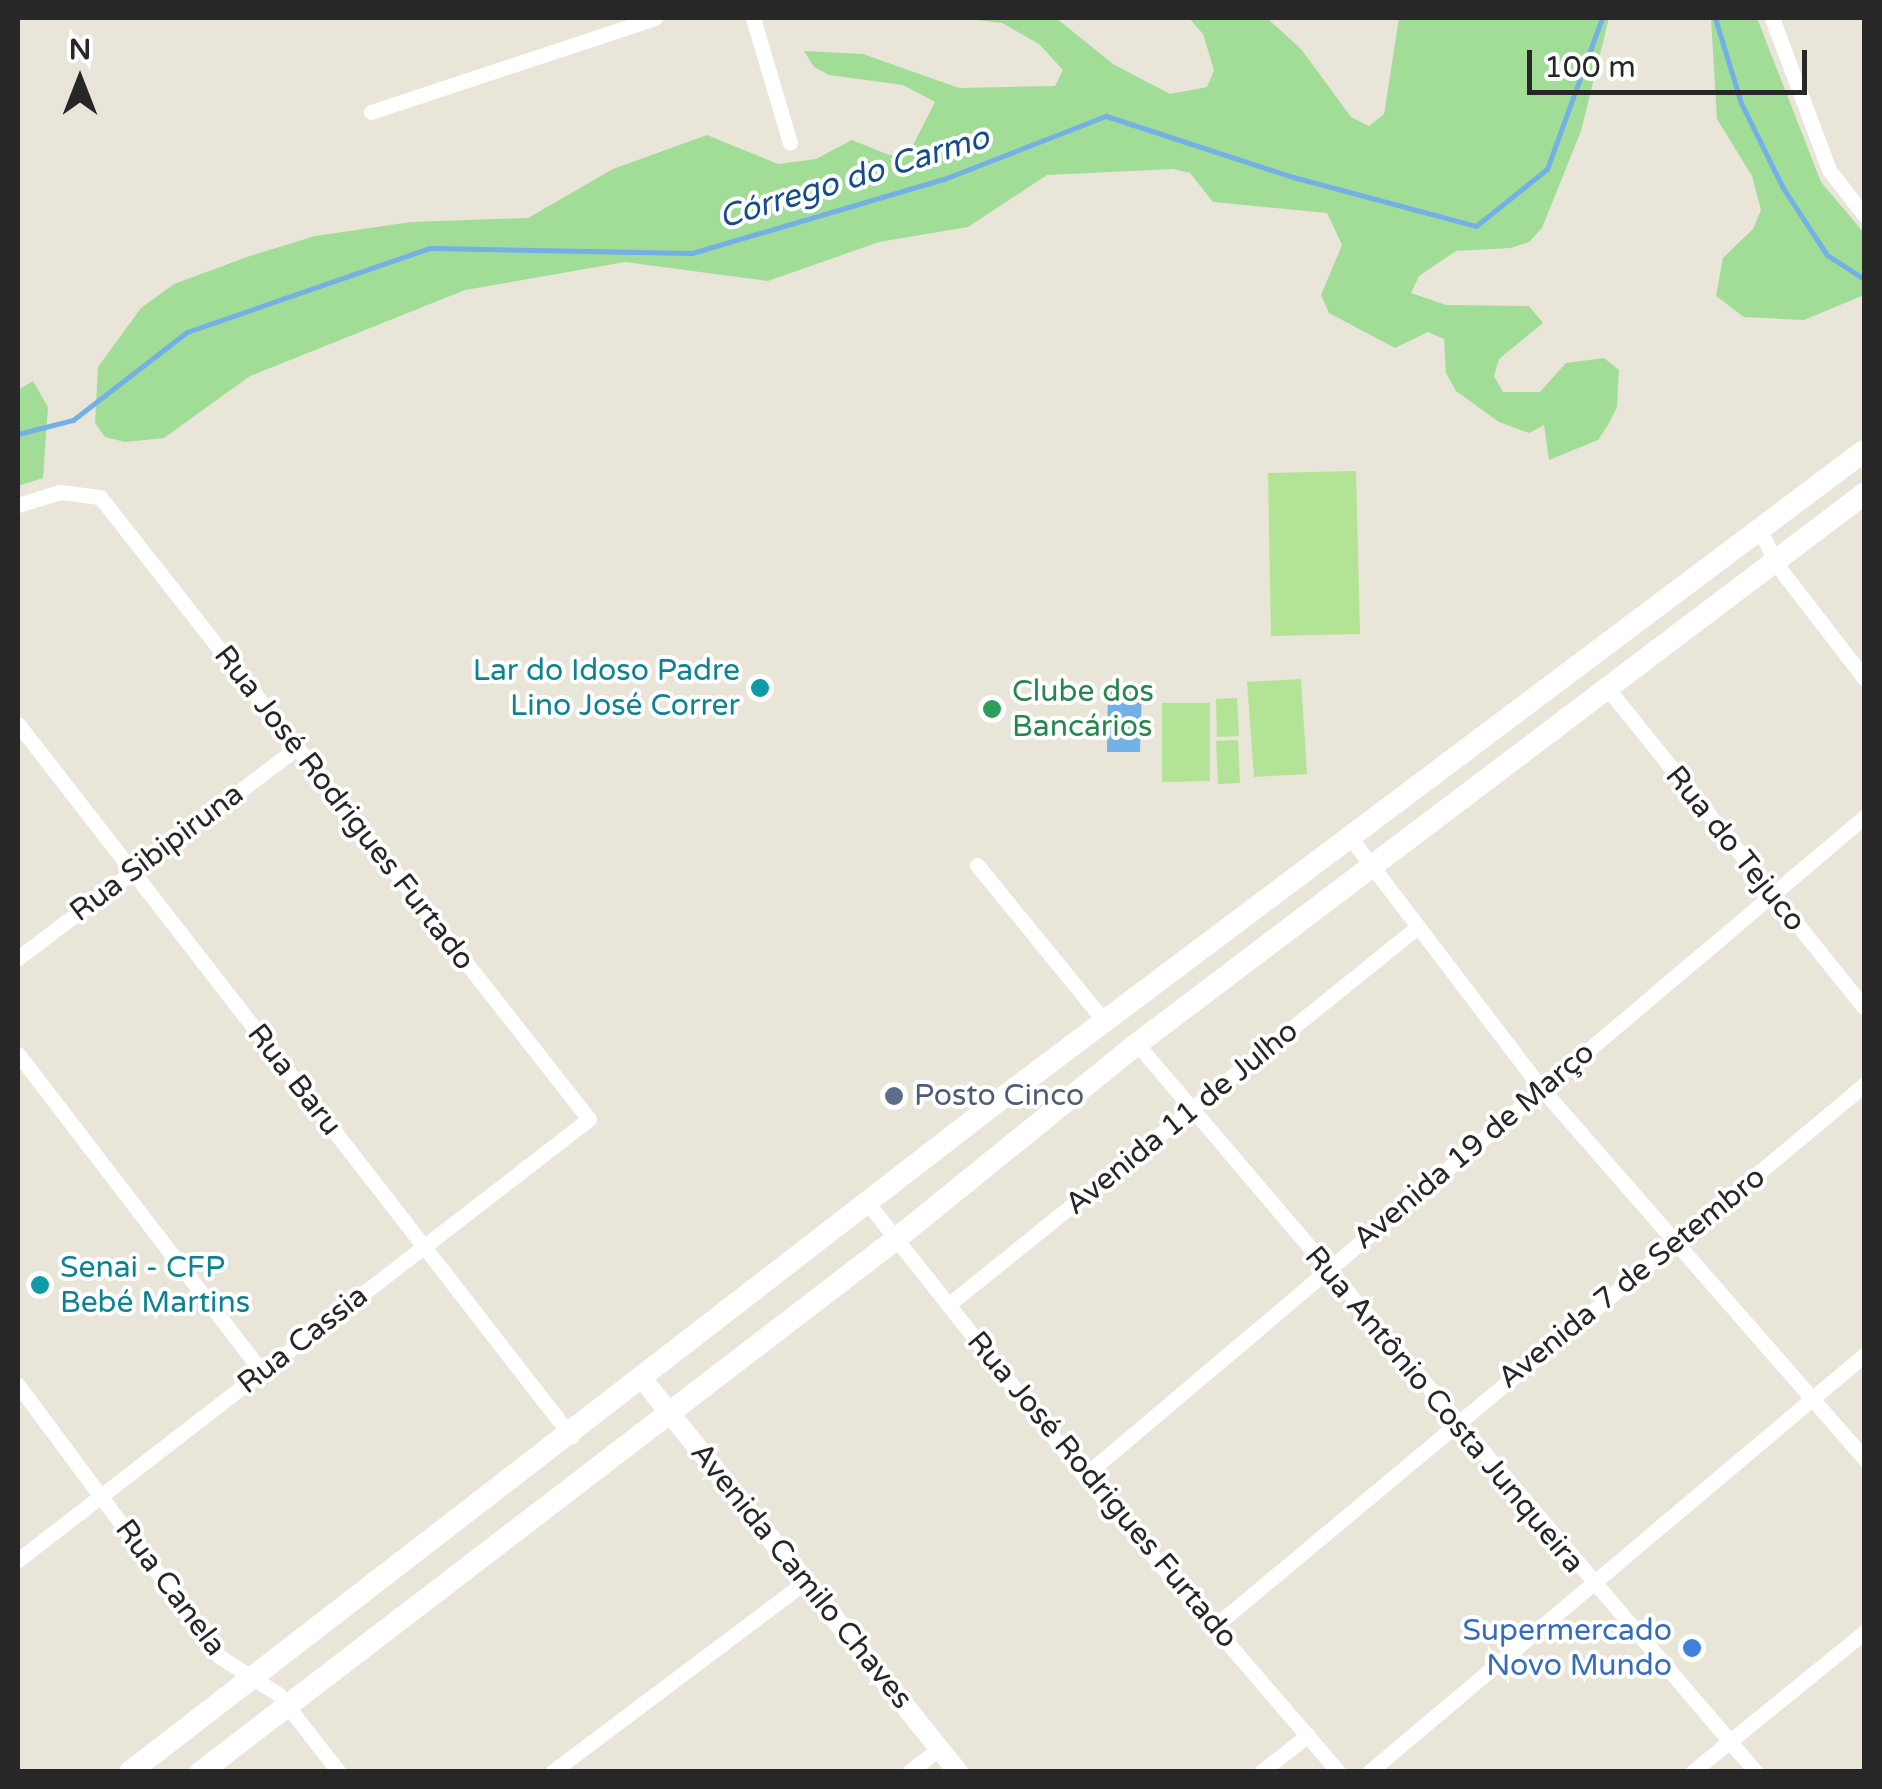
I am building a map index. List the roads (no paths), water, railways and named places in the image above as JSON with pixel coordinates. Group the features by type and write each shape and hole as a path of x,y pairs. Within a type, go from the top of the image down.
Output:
{"main road":[{"path":"130,1772 644,1381 998,1102 1864,451"},
{"path":"201,1772 896,1238 1021,1133 1369,867 1777,565 1864,494"},
{"path":"998,1102 1021,1133"}],"street":[{"path":"371,112 655,18"},
{"path":"753,18 790,143"},
{"path":"1772,18 1830,170 1864,215"},
{"name":"Rua José Rodrigues Furtado","path":"18,505 60,492 100,496 589,1119"},
{"path":"1759,528 1777,565 1864,678"},
{"name":"Rua do Tejuco","path":"1608,689 1770,896 1864,1006"},
{"name":"Rua Baru","path":"18,724 572,1436"},
{"name":"Rua Sibipiruna","path":"18,958 296,748"},
{"name":"Avenida 19 de Março","path":"1084,1476 1864,817"},
{"path":"1349,836 1415,930 1542,1089 1679,1240 1864,1458"},
{"path":"977,866 1106,1023"},
{"name":"Avenida 11 de Julho","path":"948,1305 1415,930"},
{"name":"Rua Antônio Costa Junqueira","path":"1138,1044 1454,1423 1756,1772"},
{"path":"18,1054 262,1372"},
{"name":"Avenida 7 de Setembro","path":"1216,1625 1864,1085"},
{"name":"Rua Cassia","path":"18,1560 589,1119"},
{"name":"Rua José Rodrigues Furtado","path":"870,1206 1084,1476 1339,1772"},
{"path":"1370,1772 1596,1587 1864,1355"},
{"name":"Avenida Camilo Chaves","path":"644,1381 958,1772"},
{"name":"Rua Canela","path":"18,1385 220,1658 289,1706 338,1772"},
{"path":"552,1772 805,1582"},
{"path":"1692,1772 1864,1632"},
{"path":"1261,1772 1308,1735"},
{"path":"909,1772 940,1748"}],"water":[{"path":"1108,685 1142,685 1140,752 1107,752"}],"waterway":[{"name":"Córrego do Carmo","path":"18,434 73,420 187,332 430,248 692,253 944,179 1106,116 1293,177 1476,226 1547,169 1602,18"},
{"path":"1715,18 1741,103 1783,188 1827,255 1864,279"}],"place":[{"name":"Lar do Idoso Padre Lino José Correr","path":"760,688"},
{"name":"Clube dos Bancários","path":"992,709"},
{"name":"Posto Cinco","path":"894,1096"},
{"name":"Senai - CFP Bebé Martins","path":"40,1285"},
{"name":"Supermercado Novo Mundo","path":"1692,1648"}]}
